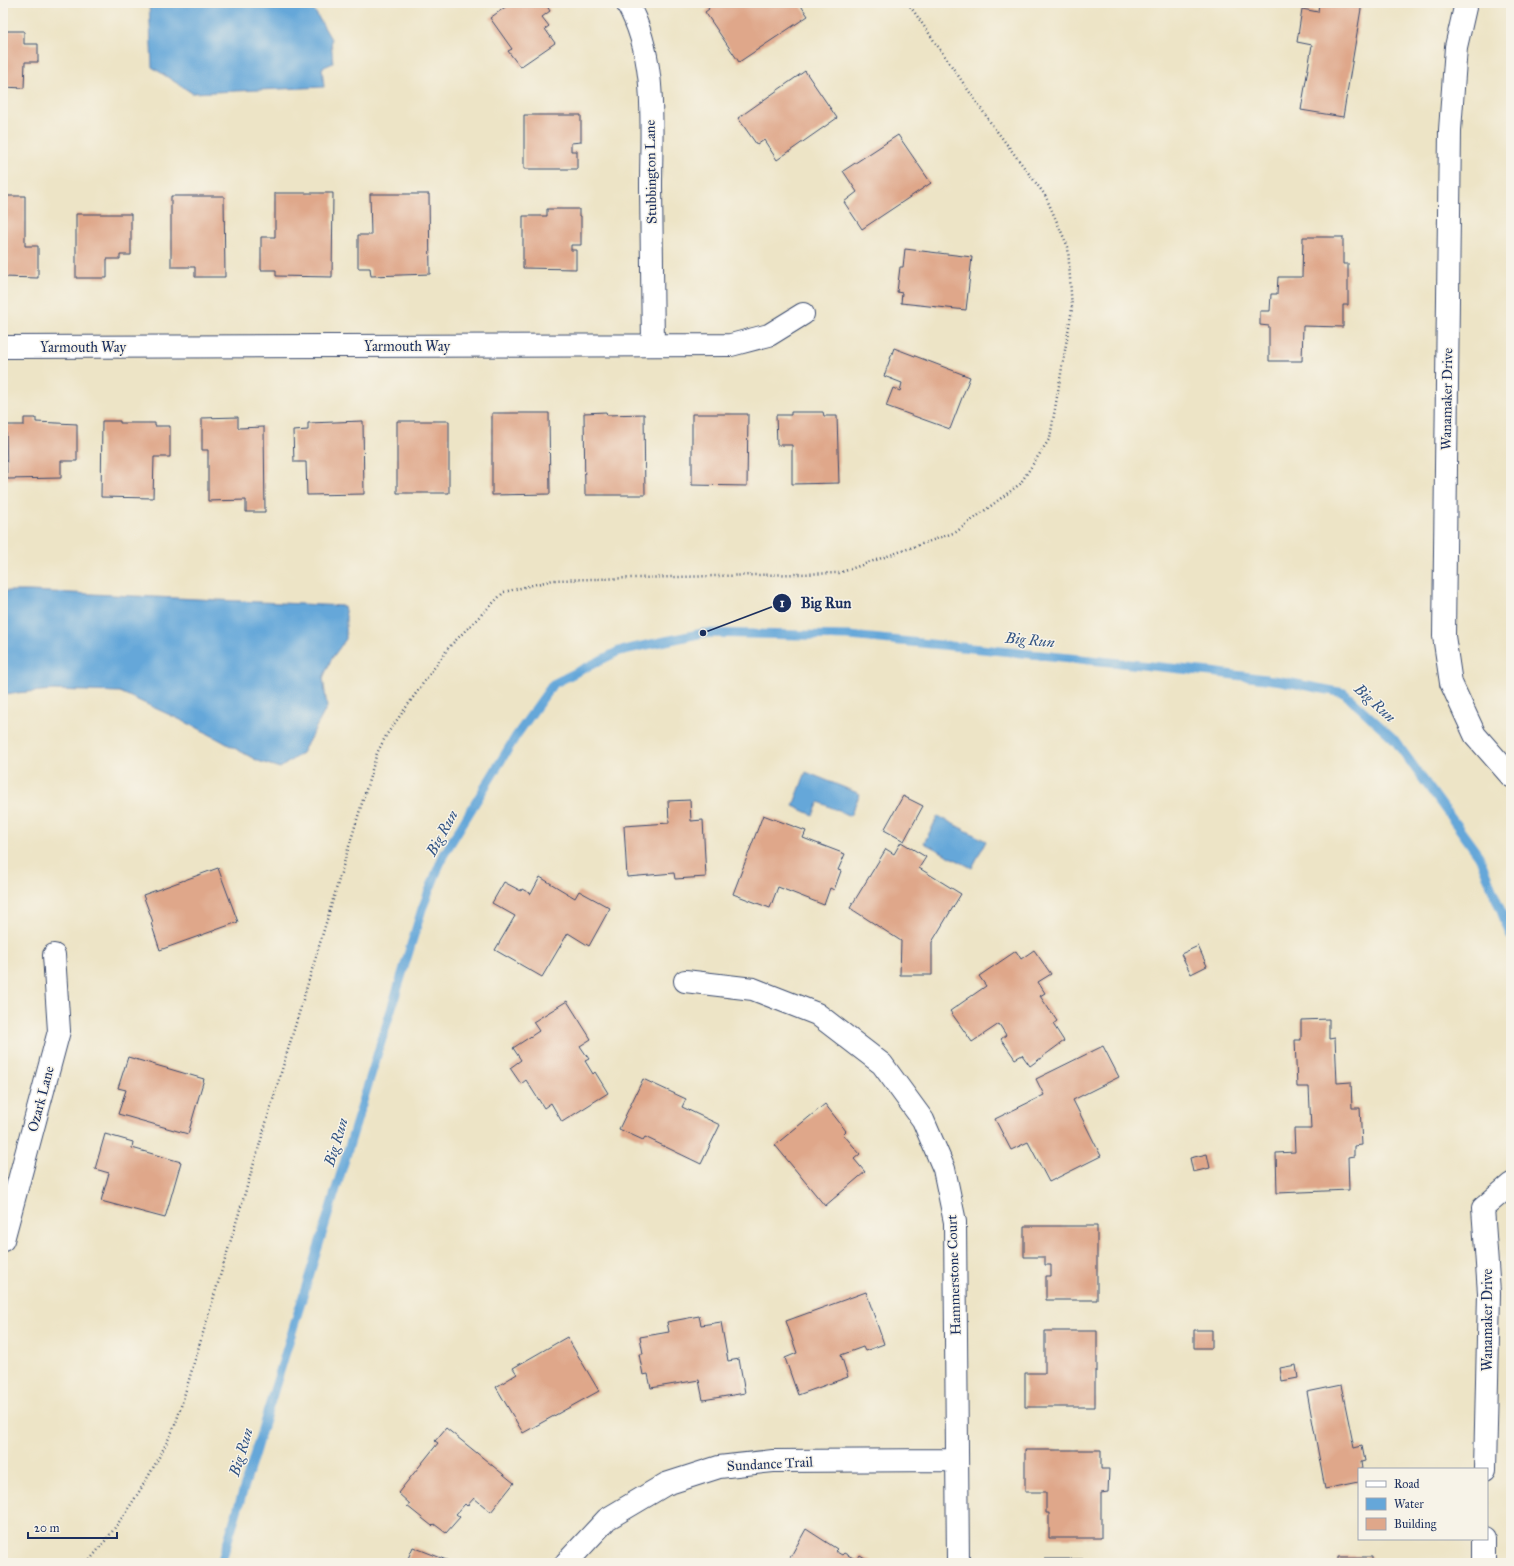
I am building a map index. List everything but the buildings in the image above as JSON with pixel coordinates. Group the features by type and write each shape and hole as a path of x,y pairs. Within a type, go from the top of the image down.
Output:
{"street":[{"name":"Stubbington Lane","path":"626,3 633,14 645,49 650,94 653,345"},
{"name":"Wanamaker Drive","path":"1466,3 1456,47 1450,130 1444,636 1451,683 1475,735 1511,776"},
{"name":"Yarmouth Way","path":"3,347 731,345 769,335 803,314"},
{"name":"Ozark Lane","path":"3,1240 59,1031 54,955"},
{"name":"Hammerstone Court","path":"685,982 753,989 817,1014 882,1064 922,1120 944,1169 955,1222 958,1563"},
{"name":"Wanamaker Drive","path":"1485,1468 1489,1293 1483,1208 1510,1184"},
{"name":"Sundance Trail","path":"566,1563 607,1519 666,1484 719,1467 773,1461 957,1460"},
{"path":"1484,1540 1484,1563"}],"path":[{"path":"88,1563 117,1525 162,1454 176,1423 377,754 387,734 449,647 504,592 554,580 839,573 956,532 1020,484 1050,438 1072,309 1068,247 1045,195 993,126 908,3"}],"water":[{"path":"149,3 310,3 331,39 333,63 322,68 324,87 192,93 152,67"},
{"path":"3,591 344,606 346,616 346,639 332,658 323,678 327,707 302,753 280,768 258,761 196,727 120,692 53,690 3,694"},
{"path":"806,772 860,794 850,816 819,802 813,815 793,806"},
{"path":"938,816 986,841 972,868 924,843"}],"waterway":[{"name":"Big Run","path":"221,1563 422,909 443,856 516,736 553,684 619,651 703,633 850,636 1211,672 1281,681 1344,693 1393,738 1479,856 1511,936"}],"place":[{"name":"Big Run","path":"703,633"}]}
